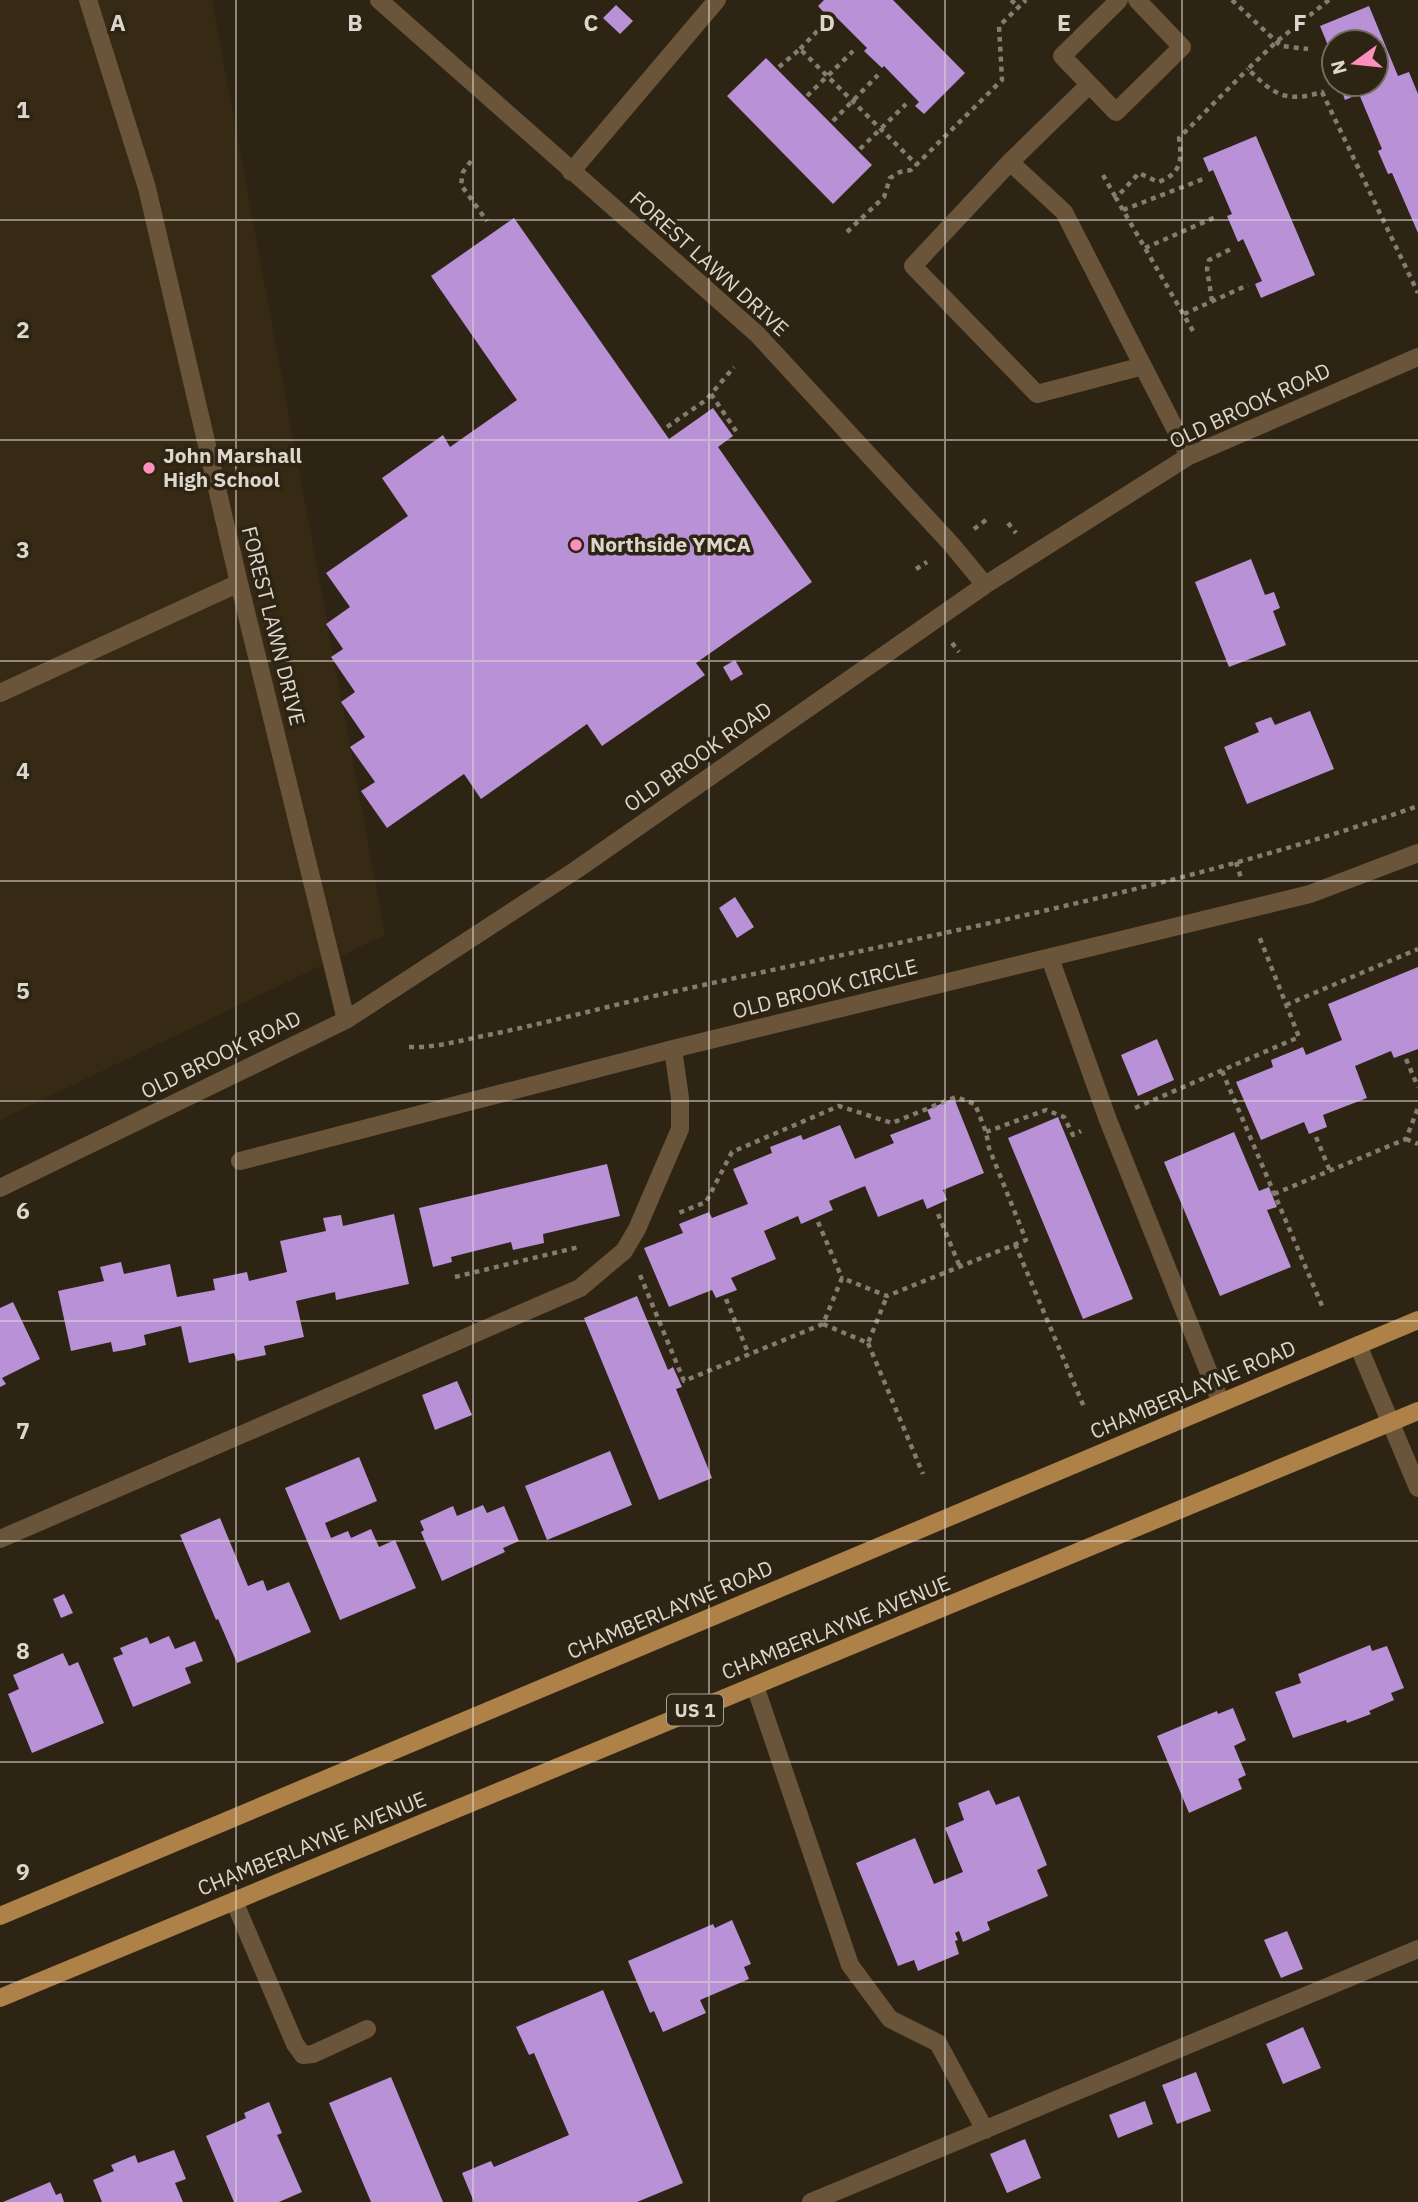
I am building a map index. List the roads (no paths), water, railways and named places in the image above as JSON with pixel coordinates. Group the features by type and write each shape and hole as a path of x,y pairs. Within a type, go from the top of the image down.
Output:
{"main road":[{"path":"1359,1345 1418,1320"},
{"name":"CHAMBERLAYNE ROAD","path":"0,1916 1359,1345"},
{"name":"CHAMBERLAYNE AVENUE","path":"0,1998 1418,1411"}],"street":[{"name":"FOREST LAWN DRIVE","path":"88,0 147,188 239,583 346,1020"},
{"name":"FOREST LAWN DRIVE","path":"379,0 757,334 952,545 985,585"},
{"path":"571,172 717,0"},
{"path":"1119,0 1062,56 1116,112 1182,47 1137,0"},
{"path":"1089,85 1010,162 913,266 1037,394 1143,366"},
{"path":"1010,162 1064,212 1189,456"},
{"name":"OLD BROOK ROAD","path":"0,1188 346,1020 576,870 985,585 1189,456 1418,357"},
{"path":"1,691 239,583"},
{"name":"OLD BROOK CIRCLE","path":"240,1161 673,1049 1310,894 1418,853"},
{"path":"1050,958 1108,1120 1221,1403"},
{"path":"0,1539 580,1288 624,1251 637,1230 680,1129 680,1098 673,1049"},
{"path":"1359,1345 1418,1488"},
{"path":"755,1686 849,1965 890,2019 939,2043 985,2130"},
{"path":"234,1901 295,2044 303,2055 313,2054 367,2029"},
{"path":"811,2202 1418,1949"}],"place":[{"name":"John Marshall High School","path":"149,468"},
{"name":"Northside YMCA","path":"576,545"}]}
